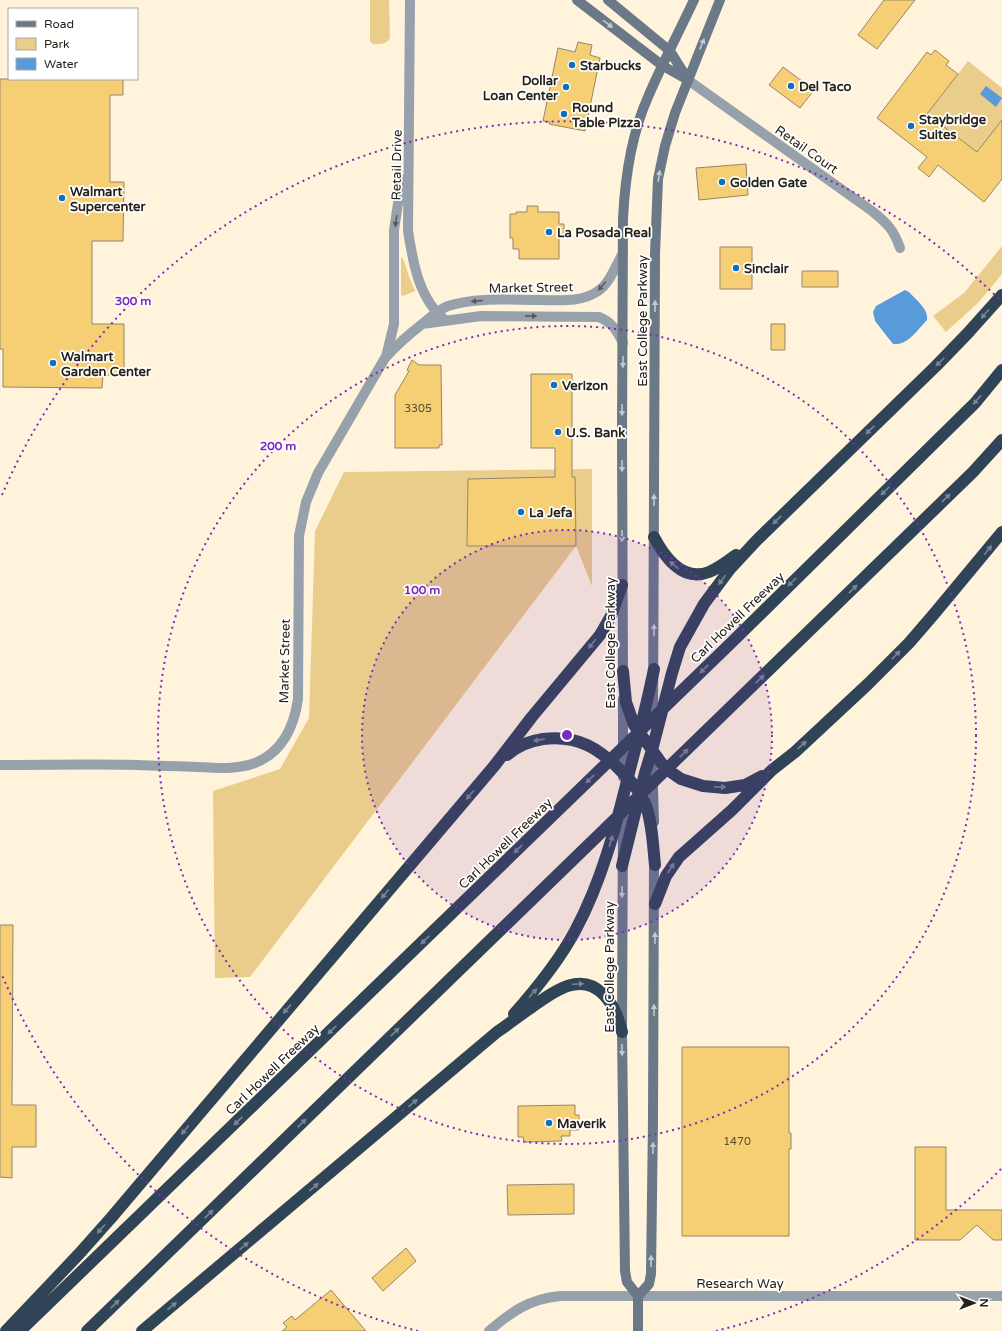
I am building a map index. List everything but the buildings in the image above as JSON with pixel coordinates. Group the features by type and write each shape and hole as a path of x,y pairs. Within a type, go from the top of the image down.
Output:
{"highway":[{"path":"622,866 672,673 684,640 704,604 730,569 756,540 936,366 1002,295"},
{"name":"Carl Howell Freeway","path":"20,1331 732,642 975,403 1002,370"},
{"path":"87,1331 973,472 1002,440"},
{"path":"654,904 666,876 679,857 732,810 772,770 795,752 839,712 908,643 974,567 1002,532"},
{"path":"654,537 671,563 684,572 696,574 713,570 756,540"},
{"path":"6,1331 111,1218 495,765 531,718 600,635 611,616 622,585"},
{"path":"497,1032 539,986 552,969 576,931 601,872 623,797 626,775 640,733 654,669"},
{"path":"623,671 626,702 634,725 664,768 681,779 708,787 725,788 745,785 772,770"},
{"path":"495,765 513,750 534,741 553,738 570,740 590,746 609,758 626,775 644,802 650,824 654,865"},
{"path":"142,1331 497,1032 552,993 567,986 576,984 586,984 600,990 617,1013 622,1032"}],"main road":[{"path":"577,0 663,66 688,80"},
{"path":"608,0 670,51 688,80"},
{"name":"East College Parkway","path":"626,775 622,585 624,204 631,152 637,127 646,102 694,0"},
{"name":"East College Parkway","path":"623,797 622,1032 625,1270 628,1282 638,1296 649,1284 651,1274 654,904 652,750 654,669 655,254 657,192 661,165 675,113 720,0"},
{"path":"638,1296 638,1331"}],"street":[{"name":"Retail Drive","path":"410,0 408,231 411,254 422,287 436,312 445,320"},
{"name":"Retail Court","path":"688,80 882,218 893,231 900,248"},
{"path":"385,358 394,324 394,230 399,197 409,170"},
{"name":"Market Street","path":"0,765 135,765 224,768 256,763 271,753 282,743 291,728 298,699 299,536 306,502 318,473 385,358 398,343 436,312 447,306 492,300 570,300 588,297 600,290 612,273 623,253"},
{"name":"Market Street","path":"422,324 481,316 599,318 612,325 623,344"},
{"name":"Research Way","path":"488,1331 518,1308 540,1299 566,1296 1002,1296"}],"green space":[{"path":"370,0 389,0 390,38 385,43 373,44 370,41"},
{"path":"968,61 1002,88 1002,125 978,159 969,146 940,124 924,118"},
{"path":"1002,246 1002,274 978,303 946,332 933,316 964,293"},
{"path":"401,258 403,258 415,291 403,296 401,295"},
{"path":"592,469 592,586 576,546 250,977 215,978 213,791 280,769 309,718 315,531 344,472"}],"water":[{"path":"986,86 1002,98 996,107 980,94"},
{"path":"905,290 909,292 924,308 927,320 908,340 898,344 893,344 875,321 873,312 876,306"}],"place":[{"name":"Starbucks","path":"572,65"},
{"name":"Del Taco","path":"791,86"},
{"name":"Dollar Loan Center","path":"566,87"},
{"name":"Round Table Pizza","path":"564,114"},
{"name":"Staybridge Suites","path":"911,126"},
{"name":"Golden Gate","path":"722,182"},
{"name":"Walmart Supercenter","path":"62,198"},
{"name":"La Posada Real","path":"549,232"},
{"name":"Sinclair","path":"736,268"},
{"name":"Walmart Garden Center","path":"53,363"},
{"name":"Verizon","path":"554,385"},
{"name":"U.S. Bank","path":"558,432"},
{"name":"La Jefa","path":"521,512"},
{"name":"Maverik","path":"549,1123"}]}
